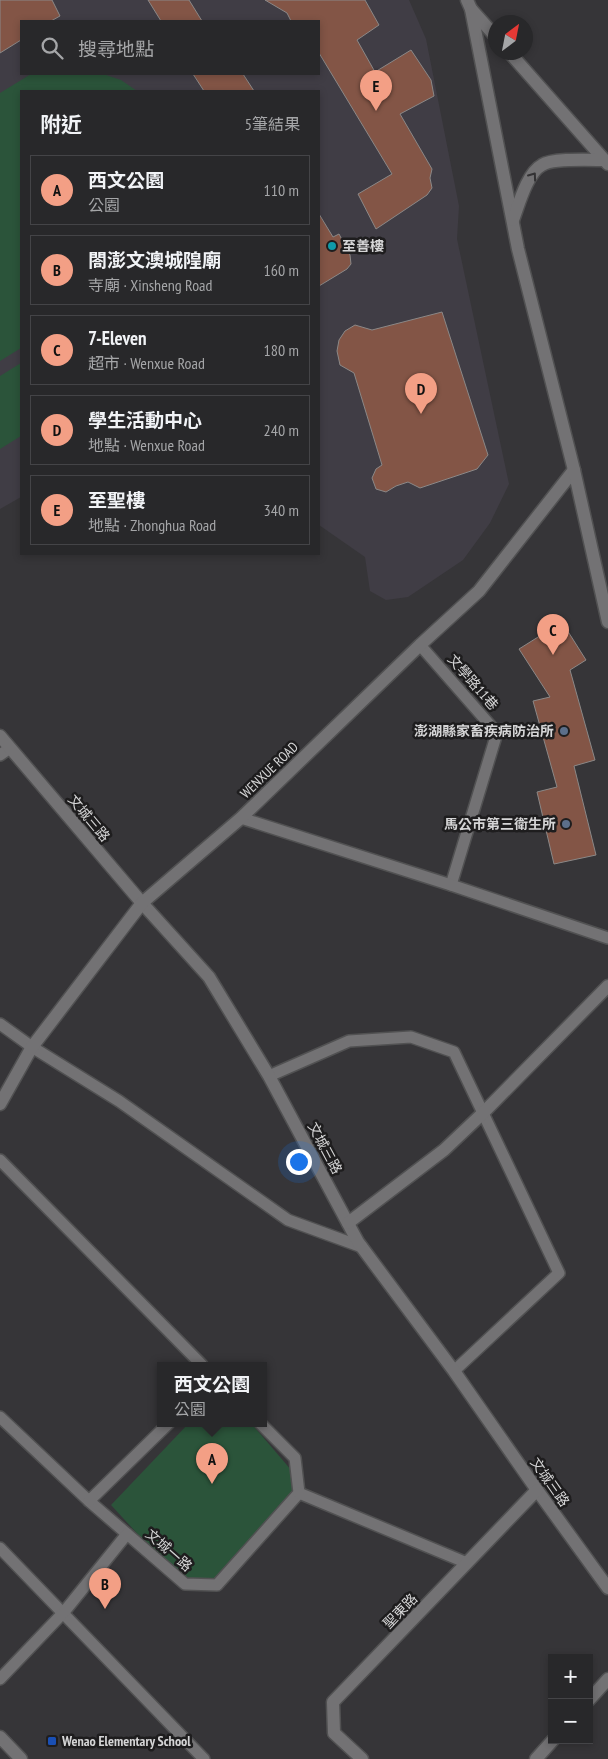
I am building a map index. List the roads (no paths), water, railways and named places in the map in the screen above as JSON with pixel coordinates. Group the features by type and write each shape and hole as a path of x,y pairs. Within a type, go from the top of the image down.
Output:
{"street":[{"path":"469,4 488,27"},
{"path":"469,4 518,249 574,470 608,622"},
{"path":"516,60 606,162"},
{"path":"513,220 530,177 542,164 563,161 606,162"},
{"name":"WENXUE ROAD","path":"0,1104 32,1047 142,903 241,818 420,645 479,591 574,470"},
{"name":"文城三路","path":"0,736 5,751 209,977 269,1076 362,1247 454,1371 608,1588"},
{"path":"348,1223 444,1150 608,986"},
{"name":"聖東路","path":"362,1759 334,1732 333,1702 537,1490"},
{"path":"590,1699 608,1679"},
{"path":"0,1736 21,1759"},
{"path":"536,1759 549,1744"}],"lane":[{"name":"文學路11巷","path":"420,645 497,733 451,885"},
{"path":"241,818 451,885 608,938"},
{"path":"0,1024 32,1047 119,1101 288,1220 362,1247"},
{"path":"269,1076 349,1041 411,1037 454,1052 559,1273 454,1371"},
{"path":"0,1160 199,1362"},
{"name":"文城一路","path":"0,1417 89,1502 184,1584 217,1585 299,1494"},
{"path":"89,1502 165,1427"},
{"path":"264,1427 295,1458 299,1494 467,1563"},
{"path":"0,1679 64,1612 127,1534"},
{"path":"0,1548 64,1612 204,1759"}],"place":[{"name":"至聖樓","path":"376,111"},
{"name":"至善樓","path":"332,246"},
{"name":"學生活動中心","path":"421,414"},
{"name":"7-Eleven","path":"553,655"},
{"name":"澎湖縣家畜疾病防治所","path":"564,731"},
{"name":"馬公市第三衛生所","path":"566,824"},
{"name":"西文公園","path":"212,1484"},
{"name":"閤澎文澳城隍廟","path":"105,1609"},
{"name":"Wenao Elementary School","path":"52,1741"}]}
